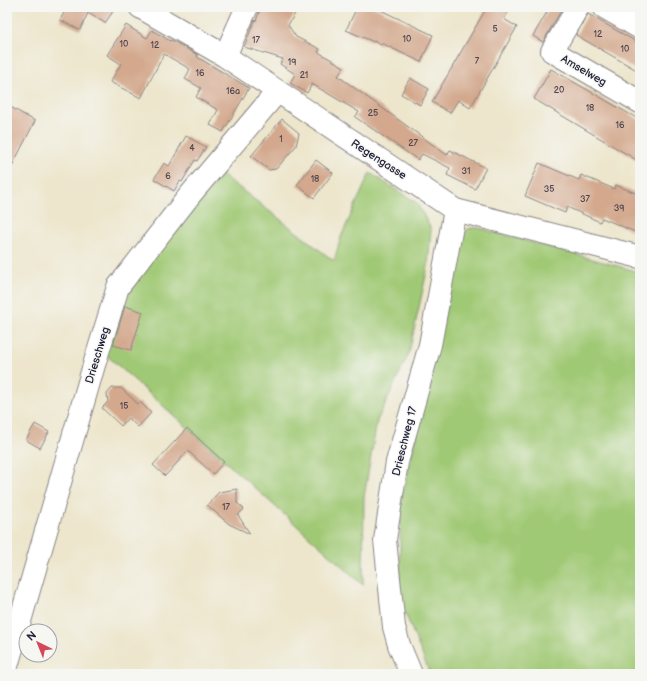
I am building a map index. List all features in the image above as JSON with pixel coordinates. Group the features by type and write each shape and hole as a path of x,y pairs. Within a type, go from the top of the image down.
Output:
{"street":[{"name":"Regengasse","path":"140,7 225,56 455,210 640,258"},
{"path":"225,56 247,7"},
{"name":"Amselweg","path":"578,7 552,51 640,102"},
{"path":"604,7 640,28"},
{"name":"Drieschweg","path":"7,666 118,287 190,195 277,92"},
{"name":"Drieschweg 17","path":"411,674 399,645 394,627 385,540 397,462 430,345 455,210"}],"green space":[{"path":"220,173 334,261 341,237 370,173 417,203 431,229 428,266 409,353 377,421 364,497 363,585 103,352 121,292"},
{"path":"470,228 479,228 640,272 640,674 430,674 399,598 401,501 463,232"}],"building":[{"path":"67,7 116,7 105,23 88,13 80,30 60,20"},
{"path":"261,7 299,7 288,25 296,37 320,49 318,52 344,67 338,76 447,155 450,150 486,168 475,189 447,175 450,168 422,154 418,160 355,117 359,112 312,84 307,93 290,83 295,74 280,64 283,59 244,47"},
{"path":"357,7 374,7 433,35 421,62 381,43 381,45 346,30"},
{"path":"487,7 511,7 504,19 517,27 470,108 458,100 450,113 432,102"},
{"path":"550,7 563,7 543,42 533,36"},
{"path":"588,14 640,44 640,72 576,35"},
{"path":"126,25 147,38 152,30 198,55 197,57 249,88 223,132 210,125 218,110 196,97 201,88 185,79 190,69 164,54 141,98 110,82 121,64 107,55"},
{"path":"551,69 640,120 640,162 534,99"},
{"path":"410,78 429,89 420,105 401,94"},
{"path":"7,105 35,121 7,176"},
{"path":"282,119 299,133 296,146 276,169 269,170 251,156"},
{"path":"186,136 206,147 197,161 195,160 182,182 180,181 174,191 154,179 164,163 169,166"},
{"path":"316,160 333,173 314,198 297,185"},
{"path":"539,163 579,180 581,175 614,189 616,185 640,195 640,234 602,218 600,222 567,207 565,213 525,196"},
{"path":"125,306 143,312 131,350 113,345"},
{"path":"112,388 121,388 138,404 140,402 151,413 138,427 128,418 121,426 102,408 108,402 107,394"},
{"path":"35,424 49,432 40,448 26,440"},
{"path":"187,428 224,462 213,474 188,451 165,476 153,465"},
{"path":"237,489 237,503 244,509 238,515 250,534 229,524 207,505 219,492"}]}
